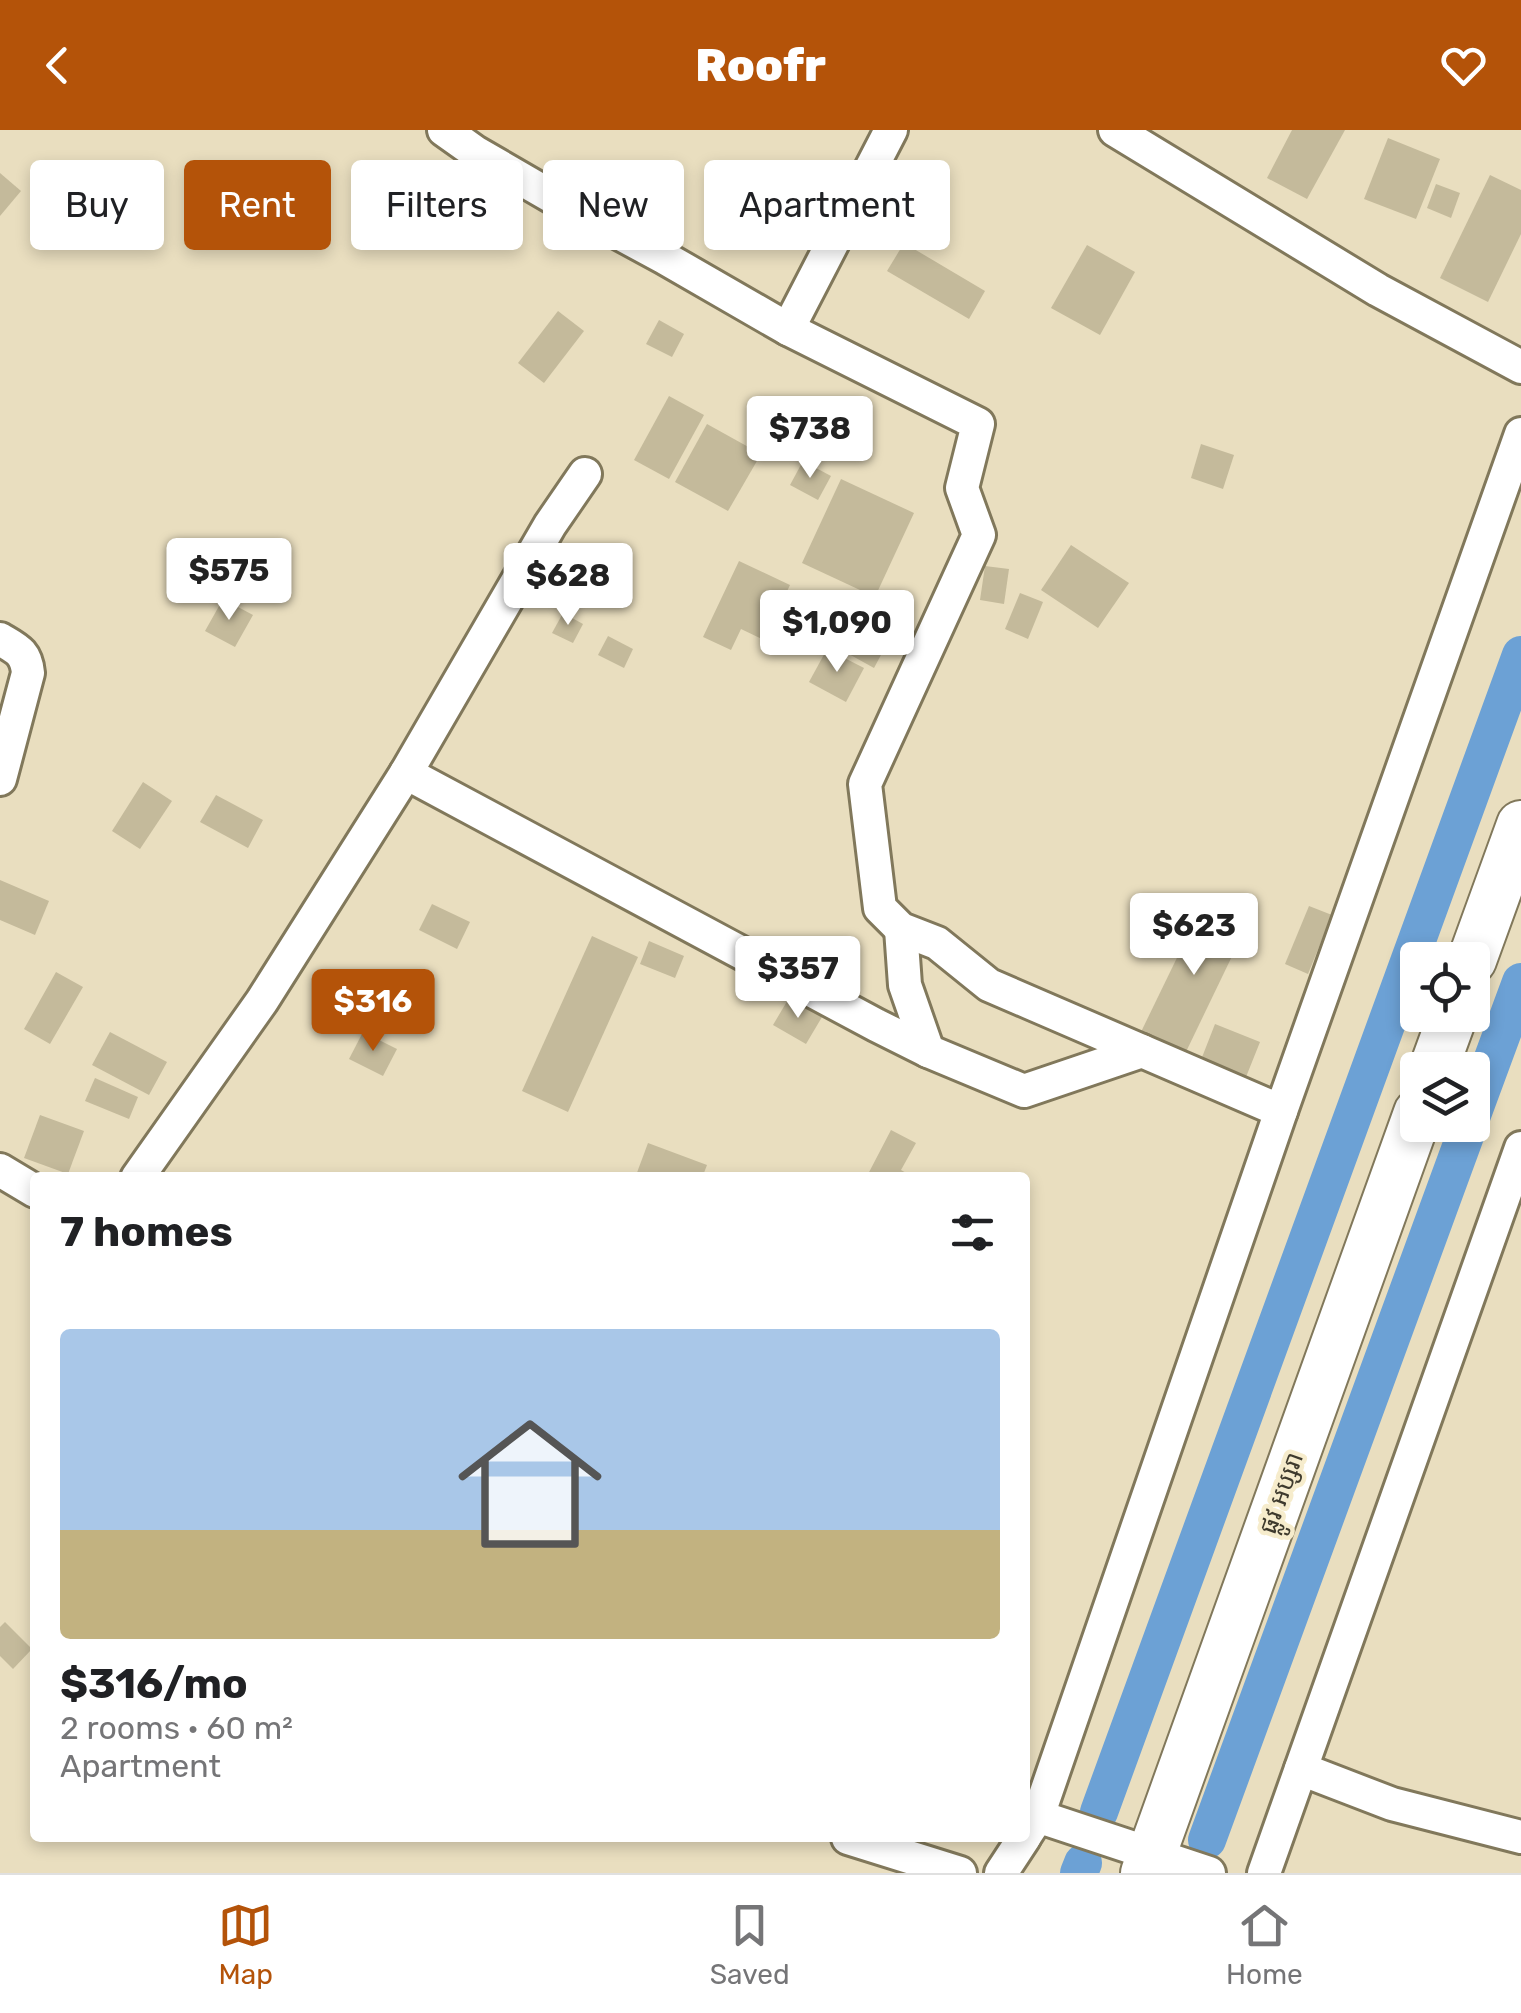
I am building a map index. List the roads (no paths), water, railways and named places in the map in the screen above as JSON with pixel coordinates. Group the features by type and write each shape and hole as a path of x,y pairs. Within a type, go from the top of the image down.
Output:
{"street":[{"path":"444,130 540,190 788,328 978,424 962,488 979,535 864,784 880,908 901,929 937,943 988,985 1282,1112"},
{"path":"788,328 891,130"},
{"path":"1115,130 1378,290 1521,367"},
{"path":"1030,1819 1521,434"},
{"path":"141,1172 262,1001 406,773 550,525 584,474"},
{"path":"0,639 20,651 27,660 28,672 0,779"},
{"path":"406,773 928,1050 1024,1092 1142,1051"},
{"path":"1479,942 1521,825"},
{"path":"901,929 904,984 928,1050"},
{"name":"ផ្លូវ អប្សរា","path":"1148,1864 1408,1142"},
{"path":"1264,1873 1521,1148"},
{"path":"0,1170 30,1189"},
{"path":"1301,1769 1392,1804 1521,1837"},
{"path":"1030,1826 1148,1864 1209,1873"},
{"path":"861,1842 960,1873"},
{"path":"1001,1873 1018,1842"}],"waterway":[{"path":"1099,1812 1521,655"},
{"path":"1490,1066 1521,982"},
{"path":"1207,1840 1463,1142"},
{"path":"1079,1873 1083,1863"}]}
